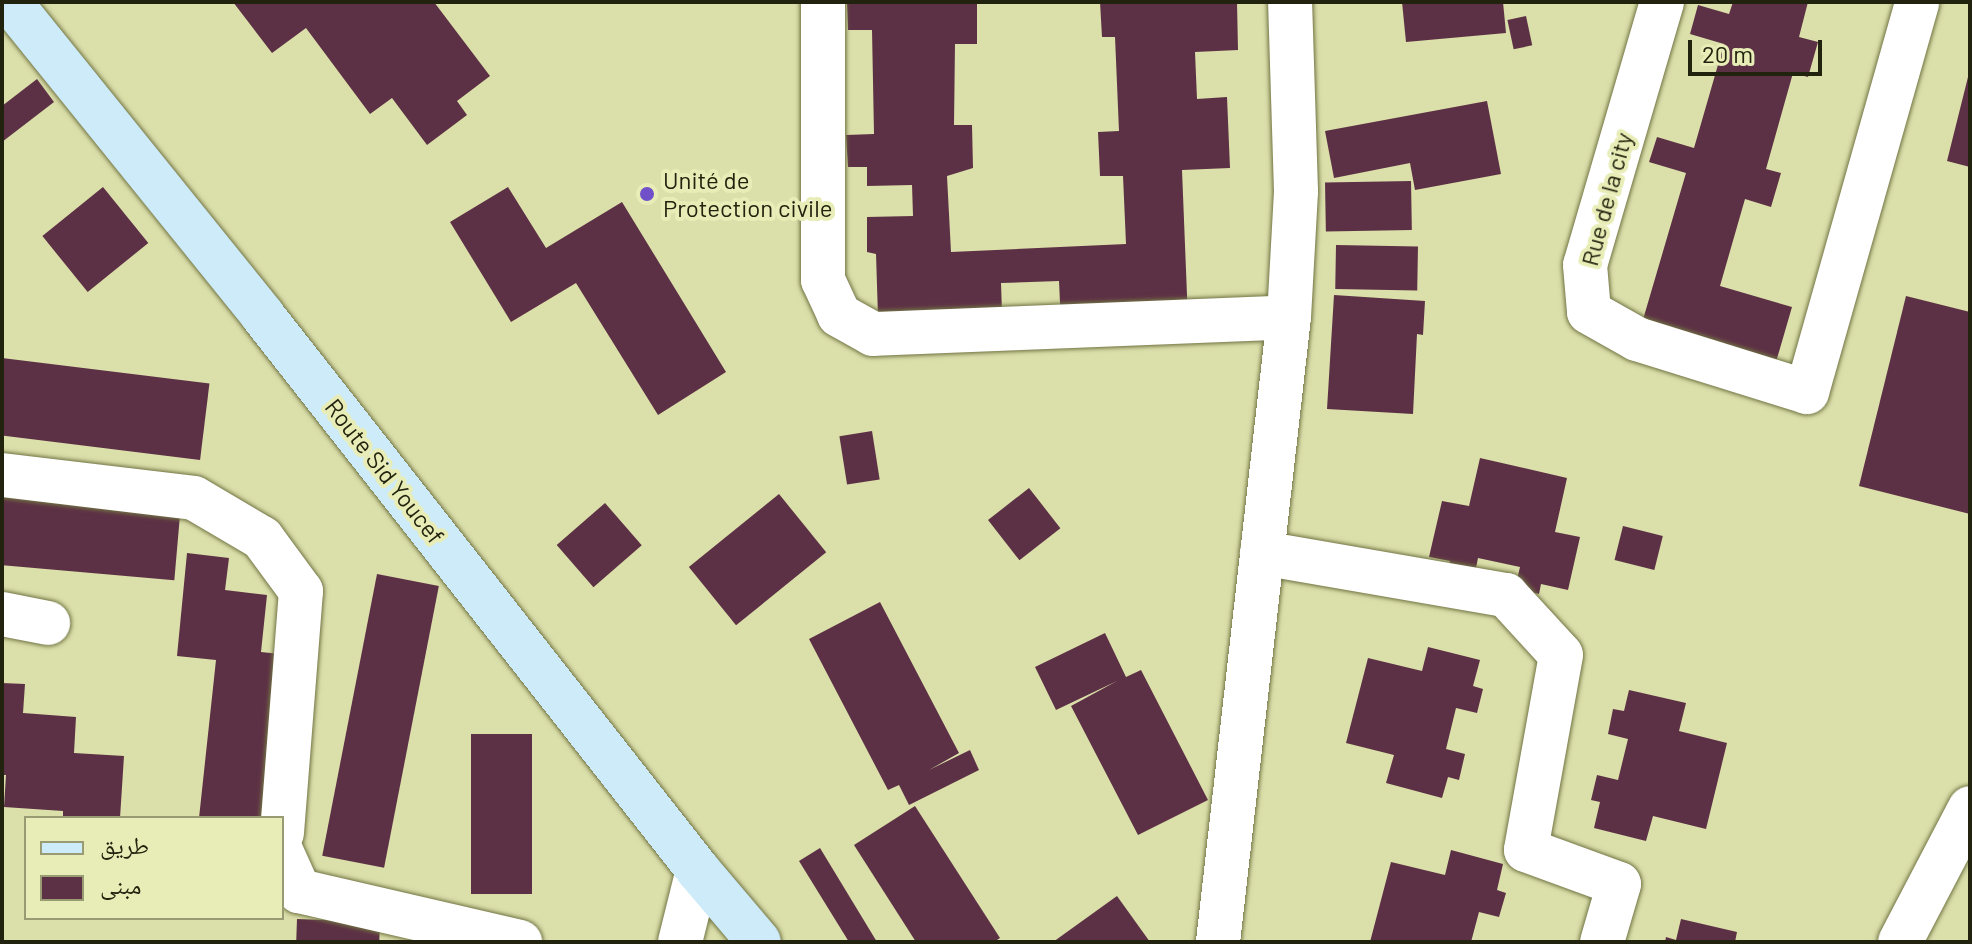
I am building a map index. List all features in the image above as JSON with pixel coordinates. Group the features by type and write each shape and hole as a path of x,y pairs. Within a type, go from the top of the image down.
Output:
{"main road":[{"name":"Route Sid Youcef","path":"15,12 263,316 698,870 759,942"}],"street":[{"path":"823,2 823,280 839,315 873,334 1289,317"},
{"path":"1218,942 1289,317 1296,191 1290,2"},
{"name":"Rue de la city","path":"1662,2 1585,265 1589,312 1637,339 1807,392 1917,2"},
{"path":"2,475 194,498 262,538 301,591 283,816"},
{"path":"1262,553 1506,595 1561,655 1526,850 1619,884 1602,942"},
{"path":"2,614 48,623"},
{"path":"1900,942 1970,808"},
{"path":"284,857 299,891 520,942"},
{"path":"680,942 698,870"}],"building":[{"path":"233,2 434,2 490,76 457,101 467,115 427,145 392,98 370,114 306,28 272,53"},
{"path":"847,2 977,2 977,44 955,44 954,125 972,125 973,168 947,176 951,252 1126,244 1123,176 1100,176 1098,132 1119,131 1115,37 1102,37 1100,2 1237,2 1238,50 1195,52 1197,99 1227,97 1230,168 1182,170 1188,320 1061,325 1059,281 1001,283 1002,313 878,317 876,254 867,252 867,217 913,216 912,185 867,186 867,167 848,167 846,135 874,134 872,30 848,30"},
{"path":"1402,2 1503,2 1506,33 1406,42"},
{"path":"1733,2 1808,2 1799,37 1818,42 1808,77 1793,73 1766,169 1781,173 1771,207 1745,199 1720,286 1792,307 1776,362 1642,323 1686,173 1649,162 1657,137 1694,148 1724,44 1690,34 1698,5 1729,14"},
{"path":"1526,16 1532,45 1514,49 1507,20"},
{"path":"1970,73 1970,167 1947,161"},
{"path":"37,79 54,102 2,142 2,106"},
{"path":"1487,101 1501,174 1415,190 1410,163 1334,178 1325,131"},
{"path":"1411,181 1412,230 1326,231 1325,183"},
{"path":"103,187 148,243 88,292 42,236"},
{"path":"508,187 546,248 622,202 726,372 658,415 576,283 511,322 450,222"},
{"path":"1336,245 1418,246 1417,290 1335,289"},
{"path":"1334,295 1425,301 1423,335 1417,334 1413,414 1327,409"},
{"path":"1906,296 1970,312 1970,514 1859,486"},
{"path":"2,358 209,383 200,460 2,436"},
{"path":"872,431 880,479 847,485 839,436"},
{"path":"1480,458 1567,478 1555,532 1580,537 1568,590 1541,584 1539,594 1515,588 1520,567 1478,558 1474,578 1448,572 1450,561 1429,557 1442,501 1469,506"},
{"path":"1029,488 1060,528 1019,560 988,520"},
{"path":"779,494 826,552 736,625 689,567"},
{"path":"2,496 180,512 174,580 2,565"},
{"path":"605,503 642,545 593,587 557,545"},
{"path":"1623,526 1663,536 1654,570 1615,560"},
{"path":"187,553 229,558 225,590 267,595 261,652 289,655 273,816 199,816 216,660 177,656"},
{"path":"377,574 439,586 384,868 322,856"},
{"path":"880,602 959,753 929,770 970,750 979,770 909,805 899,785 888,790 809,639"},
{"path":"1105,633 1126,677 1141,670 1208,800 1138,835 1071,706 1117,681 1056,710 1035,667"},
{"path":"1428,647 1480,660 1473,686 1483,689 1477,713 1456,708 1446,749 1465,754 1459,780 1448,777 1442,798 1386,783 1394,755 1346,743 1368,658 1422,671"},
{"path":"2,683 25,684 23,713 76,717 74,753 124,756 120,816 63,816 63,811 4,807 6,775 2,775"},
{"path":"1629,690 1686,703 1679,731 1727,743 1706,829 1653,816 1646,841 1594,828 1600,802 1591,800 1597,775 1618,780 1628,739 1608,734 1613,709 1624,711"},
{"path":"471,734 532,734 532,894 471,894"},
{"path":"915,806 1000,938 994,942 916,942 854,845"},
{"path":"820,848 877,942 849,942 799,861"},
{"path":"1451,850 1503,864 1497,890 1506,893 1499,917 1479,912 1471,942 1370,942 1391,862 1445,875"},
{"path":"1117,896 1150,942 1053,942"},
{"path":"297,919 380,922 379,942 296,942"},
{"path":"1681,919 1737,932 1735,942 1665,942 1666,937 1676,940"}],"place":[{"name":"Unité de Protection civile","path":"647,194"}]}
